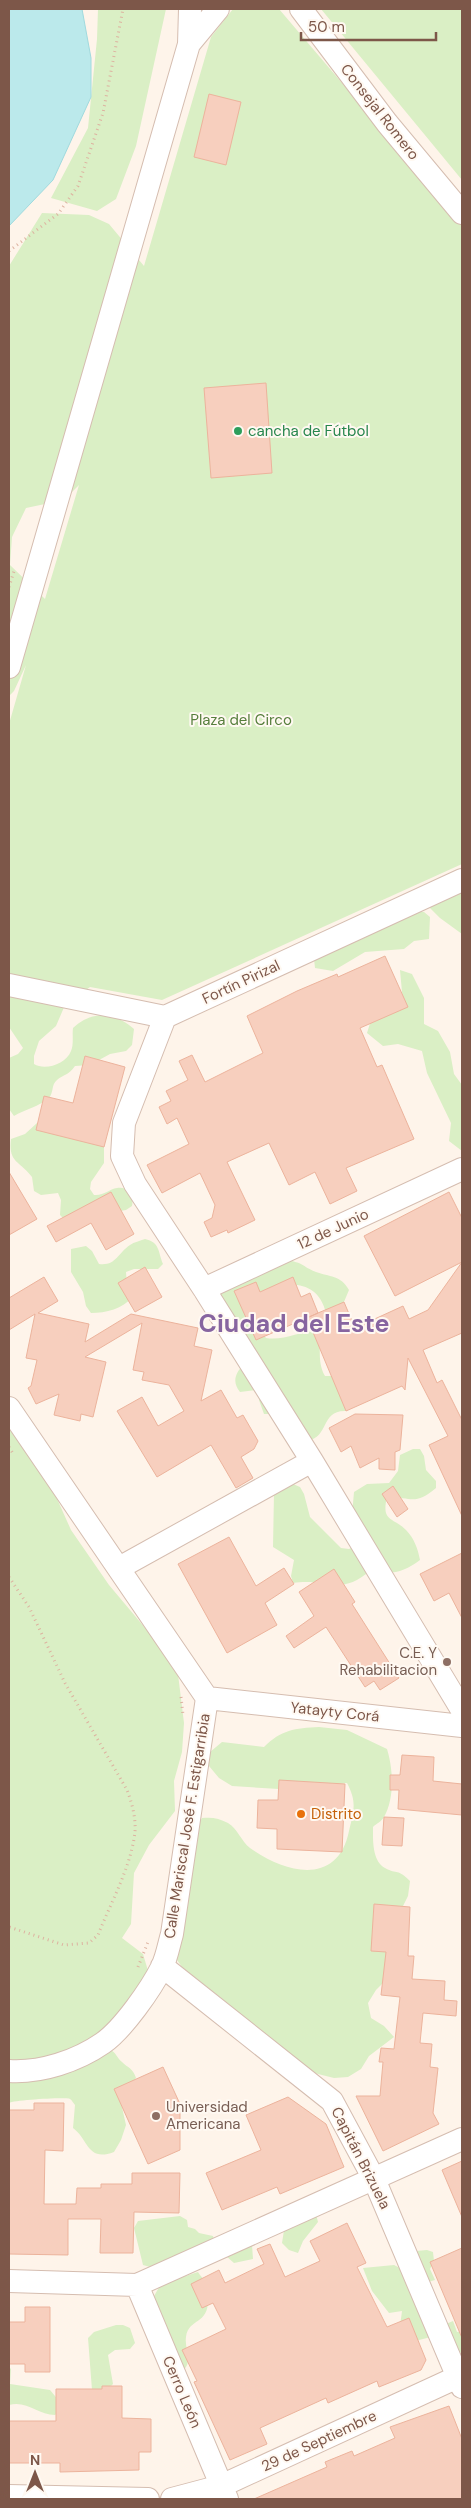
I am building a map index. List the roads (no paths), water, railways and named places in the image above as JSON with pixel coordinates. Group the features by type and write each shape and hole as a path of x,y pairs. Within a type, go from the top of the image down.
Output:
{"street":[{"path":"9,666 189,44 190,9"},
{"path":"189,44 218,9"},
{"name":"Consejal Romero","path":"301,9 387,123 462,213"},
{"name":"Fortín Pirizal","path":"165,1017 462,880"},
{"path":"9,986 165,1017 124,1123 122,1156 135,1184 204,1289 312,1461 462,1710"},
{"name":"12 de Junio","path":"204,1289 462,1169"},
{"path":"9,1408 207,1698"},
{"path":"119,1568 312,1461"},
{"name":"Yatayty Corá","path":"207,1698 462,1726"},
{"name":"Calle Mariscal José F. Estigarribia","path":"9,2071 20,2072 68,2062 104,2042 137,2007 162,1966 172,1934 207,1698"},
{"name":"Capitán Brizuela","path":"162,1966 332,2101 374,2180 461,2380"},
{"path":"9,2281 137,2285 374,2180 462,2138"},
{"name":"Cerro León","path":"137,2285 224,2493"},
{"name":"29 de Septiembre","path":"172,2499 224,2493 461,2380"},
{"path":"9,2496 148,2499"}],"water":[{"path":"9,9 82,9 91,58 91,97 53,180 9,226"}],"place":[{"name":"cancha de Fútbol","path":"238,431"},
{"name":"C.E. Y Rehabilitacion","path":"447,1662"},
{"name":"Distrito","path":"301,1814"},
{"name":"Universidad Americana","path":"156,2116"}],"district":[{"name":"Ciudad del Este","path":"294,1323"}],"park label":[{"name":"Plaza del Circo","path":"241,720"}]}
